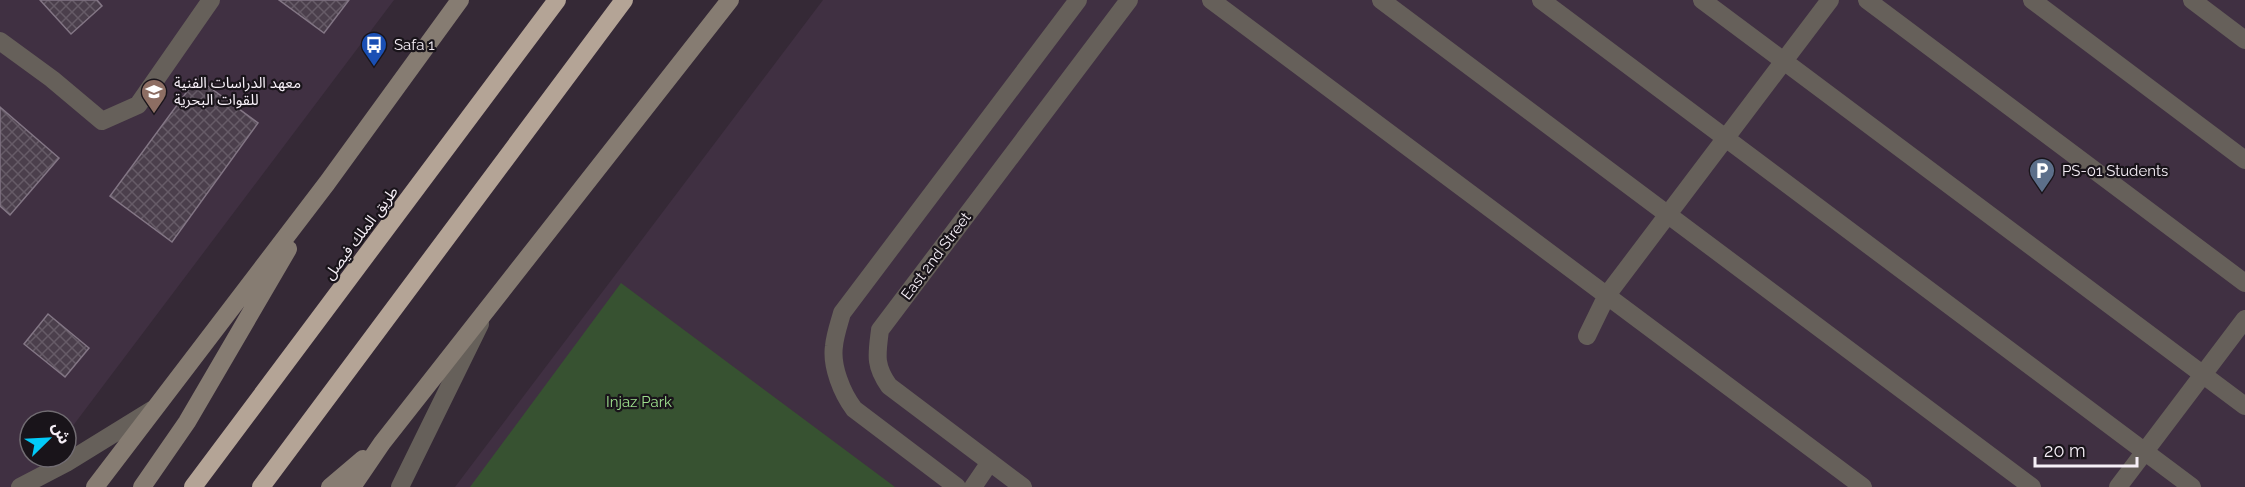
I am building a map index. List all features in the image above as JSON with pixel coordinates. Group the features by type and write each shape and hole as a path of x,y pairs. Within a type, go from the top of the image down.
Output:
{"highway":[{"name":"طريق الملك فيصل","path":"194,487 557,0"},
{"path":"261,487 624,0"}],"main road":[{"path":"95,487 327,183 460,0"},
{"path":"352,487 381,443 729,0"},
{"path":"142,487 187,422 327,183"},
{"path":"330,487 381,443"}],"street":[{"path":"0,41 52,79 102,121 138,105 211,0"},
{"path":"957,487 854,408 845,396 833,347 842,313 1078,0"},
{"name":"East 2nd Street","path":"1023,487 889,386 879,372 877,358 880,330 1129,0"},
{"path":"1211,0 1863,487"},
{"path":"1381,0 2032,487"},
{"path":"1541,0 2192,487"},
{"path":"1702,0 2245,406"},
{"path":"1587,336 1607,296 1830,0"},
{"path":"1866,0 2245,283"},
{"path":"2032,0 2245,160"},
{"path":"2192,0 2245,40"},
{"path":"400,487 489,307"},
{"path":"2118,487 2245,319"},
{"path":"20,487 66,463 152,410"},
{"path":"973,487 990,462"}],"shaded area":[{"name":"معهد الدراسات الفنية للقوات البحرية","path":"0,0 394,0 78,419 78,409 18,409 18,469 40,469 26,487 0,487"},
{"path":"823,0 2245,0 2245,487 455,487"}],"green space":[{"name":"Injaz Park","path":"621,283 895,487 470,487"}],"building":[{"path":"40,0 97,0 102,6 71,34"},
{"path":"279,0 349,0 324,33"},
{"path":"197,78 258,123 172,242 110,196"},
{"path":"0,107 59,158 10,215 0,206"},
{"path":"48,314 89,348 65,377 24,344"}],"place":[{"name":"Safa 1","path":"374,68"},
{"name":"معهد الدراسات الفنية للقوات البحرية","path":"154,115"},
{"name":"PS-01 Students","path":"2042,194"}]}
